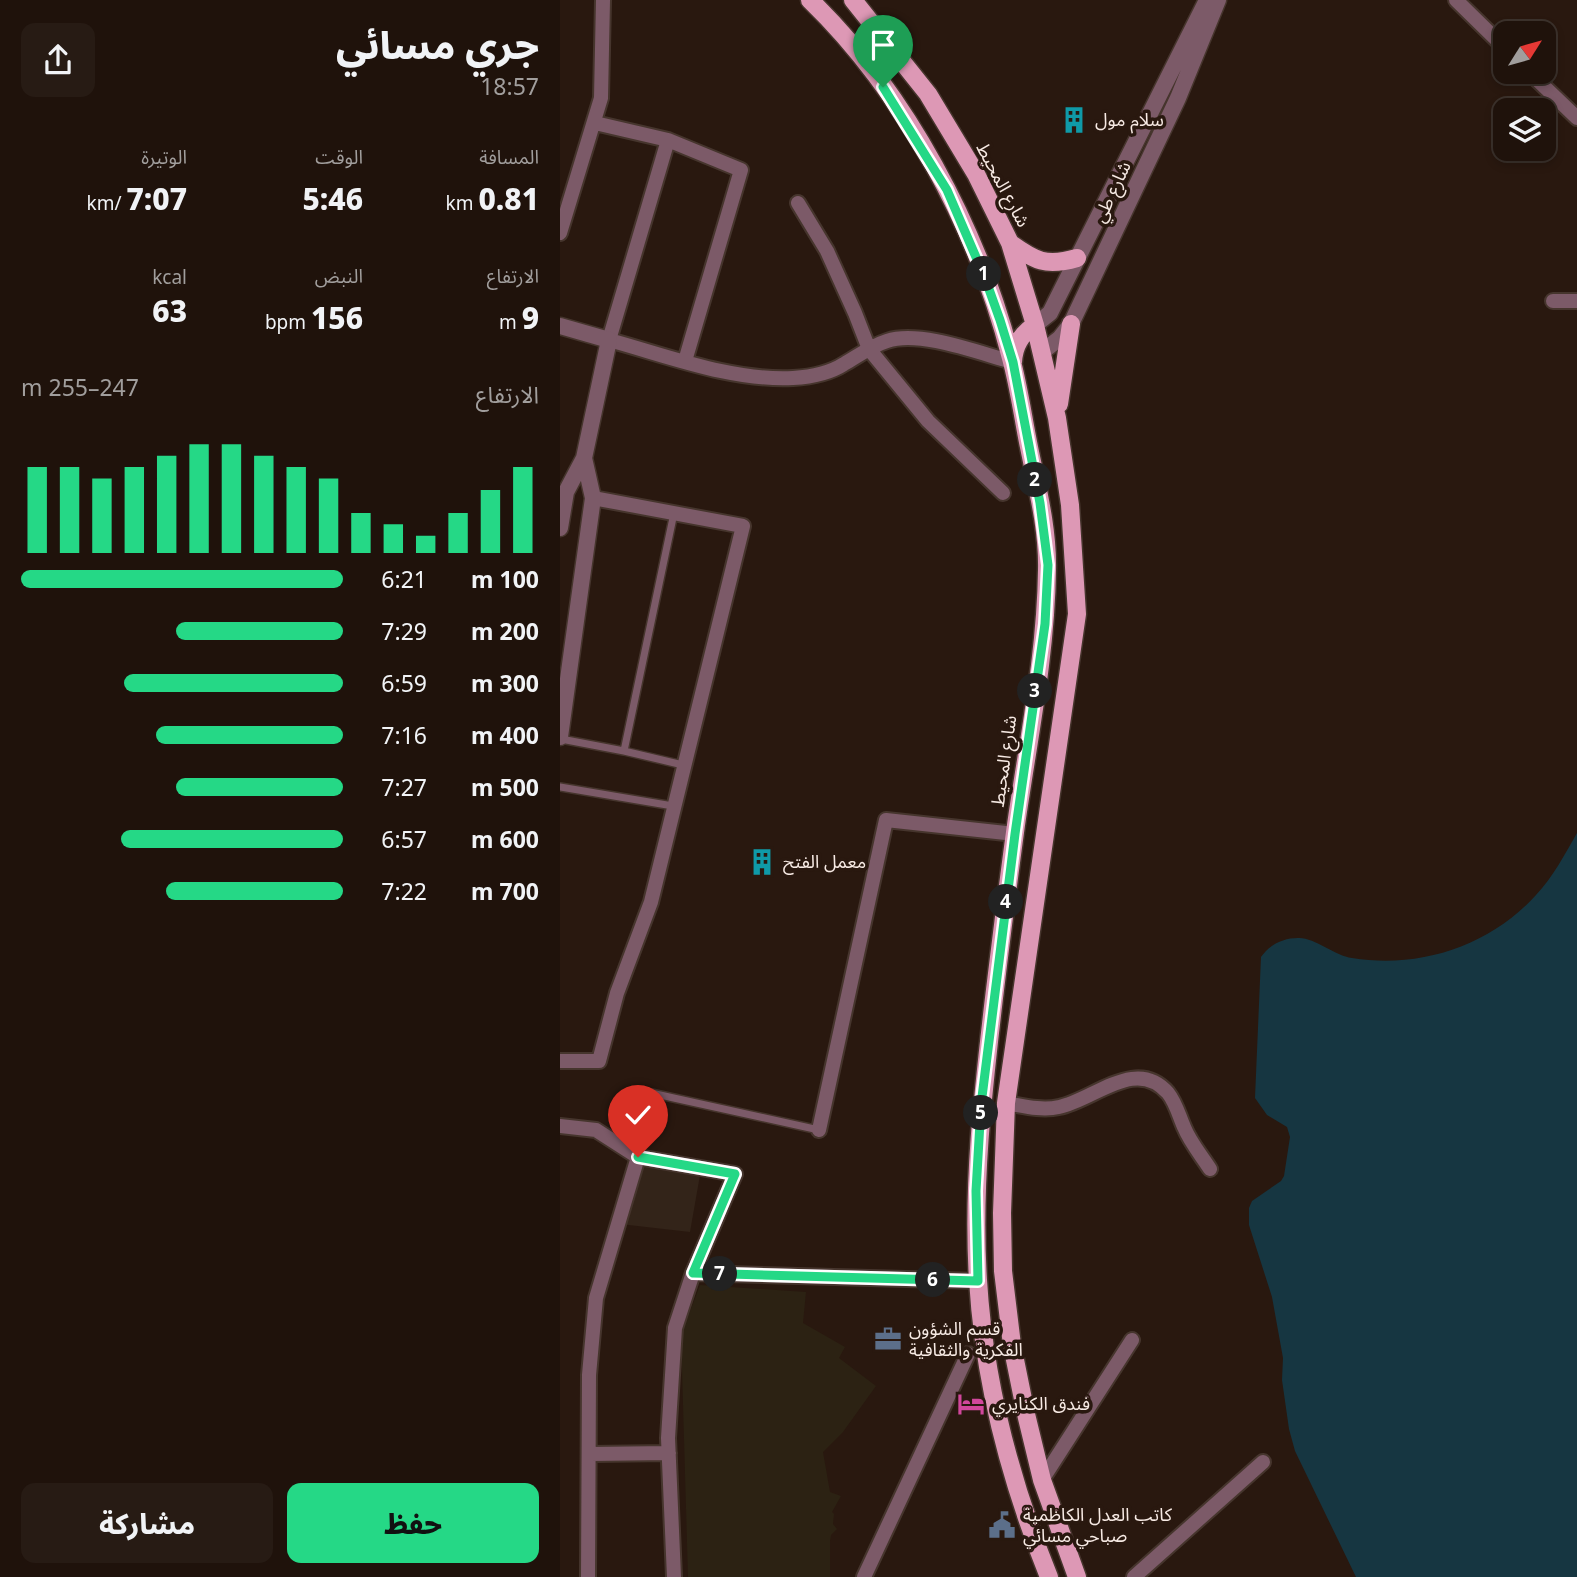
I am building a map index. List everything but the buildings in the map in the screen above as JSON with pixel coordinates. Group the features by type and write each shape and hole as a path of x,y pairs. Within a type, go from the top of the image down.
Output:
{"main road":[{"name":"شارع المحيط","path":"810,0 839,28 883,87 947,190 985,278 1014,369 1040,503 1048,565 1045,624 981,1105 976,1191 978,1281 985,1346 1016,1488 1049,1577"},
{"name":"شارع المحيط","path":"853,0 928,94 976,174 1010,243 1035,324 1058,418 1070,505 1077,614 1019,997 1006,1104 1002,1213 1003,1271 1012,1345 1042,1480 1077,1577"},
{"path":"1010,243 1027,256 1043,262 1058,264 1077,258"},
{"path":"998,316 1014,317 1023,313 1029,305"},
{"path":"998,316 1007,333 1017,343 1042,352"},
{"path":"1035,324 1017,343 1014,369 1030,367 1047,374"},
{"path":"1058,418 1062,371 1071,324"}],"street":[{"path":"560,233 601,98 603,0"},
{"name":"شارع طي","path":"1035,324 1050,313 1207,0"},
{"name":"شارع طي","path":"1042,352 1060,338 1071,324 1178,98 1218,0"},
{"path":"1456,0 1493,36"},
{"path":"1542,84 1577,118"},
{"path":"595,123 668,140 741,170 685,361"},
{"path":"560,528 566,492 584,458 609,340 668,140"},
{"path":"798,203 827,251 869,349 928,421 1003,493"},
{"path":"1553,301 1577,301"},
{"path":"560,326 729,373 793,378 819,374 841,366 869,349 891,340 935,342 1014,369"},
{"path":"560,738 593,498 584,458"},
{"path":"560,1060 599,1061 617,993 651,902 743,526 593,498"},
{"path":"819,1130 886,820 1015,834"},
{"path":"1006,1104 1055,1108 1125,1079 1150,1080 1170,1095 1190,1139 1210,1169"},
{"path":"560,1126 596,1130 638,1157 735,1174 693,1273 675,1328 669,1453 674,1577"},
{"path":"588,1577 589,1375 596,1298 638,1157"},
{"path":"693,1273 978,1281"},
{"path":"1042,1480 1132,1340"},
{"path":"864,1577 968,1353"},
{"path":"590,1454 669,1453"},
{"path":"1133,1577 1264,1462"}],"lane":[{"path":"624,751 674,513"},
{"path":"560,738 683,765"},
{"path":"560,787 673,806"},
{"path":"651,1093 819,1130"}],"shaded area":[{"path":"642,1166 700,1175 690,1232 620,1224"},
{"path":"700,1285 806,1292 803,1323 845,1347 839,1358 876,1386 843,1432 823,1452 830,1492 841,1496 832,1512 833,1524 837,1529 831,1535 830,1541 830,1577 688,1577 681,1335"}],"water":[{"path":"1577,833 1577,1577 1356,1577 1295,1451 1289,1429 1282,1380 1283,1358 1272,1297 1249,1225 1249,1208 1252,1201 1284,1176 1290,1137 1287,1127 1267,1115 1255,1098 1261,957 1277,943 1298,938 1311,940 1345,957 1378,961 1403,960 1452,950 1497,928 1518,913 1548,881"}],"place":[{"name":"سلام مول","path":"1074,120"},
{"name":"معمل الفتح","path":"762,862"},
{"name":"قسم الشؤون الفكرية والثقافية","path":"888,1339"},
{"name":"فندق الكنايري","path":"971,1404"},
{"name":"كاتب العدل الكاظمية صباحي مسائي","path":"1002,1525"}],"route":[{"path":"638,1157 735,1174 693,1273 978,1281 976,1191 981,1105 1045,624 1048,565 1040,503 1013,362 1000,320 947,190 883,87"}]}
